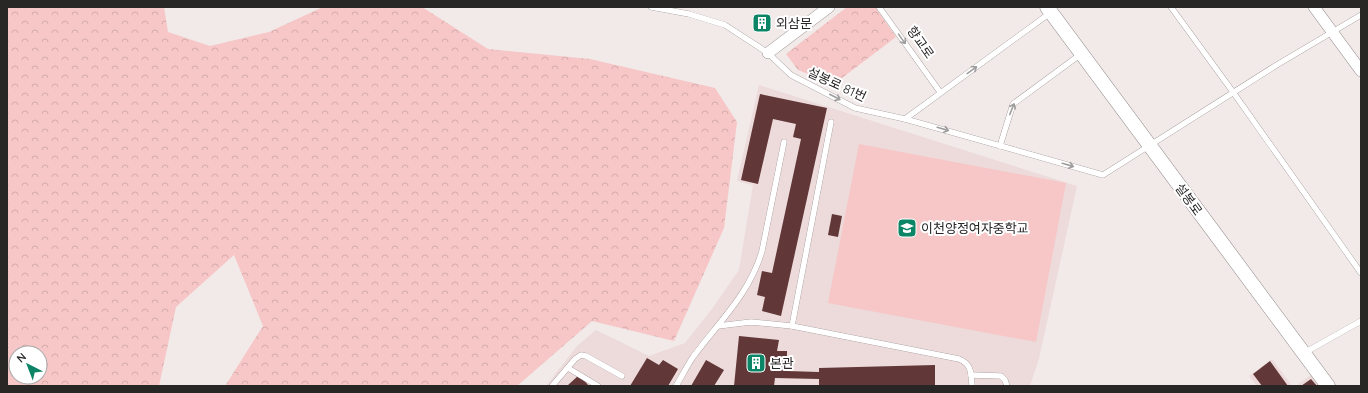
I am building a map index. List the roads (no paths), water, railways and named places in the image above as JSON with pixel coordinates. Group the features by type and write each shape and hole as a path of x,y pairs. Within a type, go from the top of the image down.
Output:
{"street":[{"path":"768,53 829,7"},
{"path":"1314,7 1361,71"},
{"name":"설봉로","path":"1049,9 1328,386"}],"lane":[{"name":"설봉로 81번","path":"651,7 689,14 725,25 768,53 791,75 855,108 905,119 1103,175 1233,92 1361,15"},
{"name":"향교로","path":"879,7 940,92"},
{"path":"1171,7 1361,273"},
{"name":"설봉로","path":"905,119 1049,9"},
{"path":"1000,146 1013,104 1082,54"},
{"path":"792,326 831,122"},
{"path":"676,386 693,358 752,279 758,264 784,142"},
{"path":"1304,353 1361,321"},
{"path":"718,326 751,322 792,326 959,359 970,367 972,386"},
{"path":"552,386 578,356 584,356 622,376"},
{"path":"568,368 598,386"},
{"path":"971,376 1001,376 1005,380 1007,386"}],"place":[{"name":"외삼문","path":"762,23"},
{"name":"이천양정여자중학교","path":"907,228"},
{"name":"본관","path":"756,363"}]}
